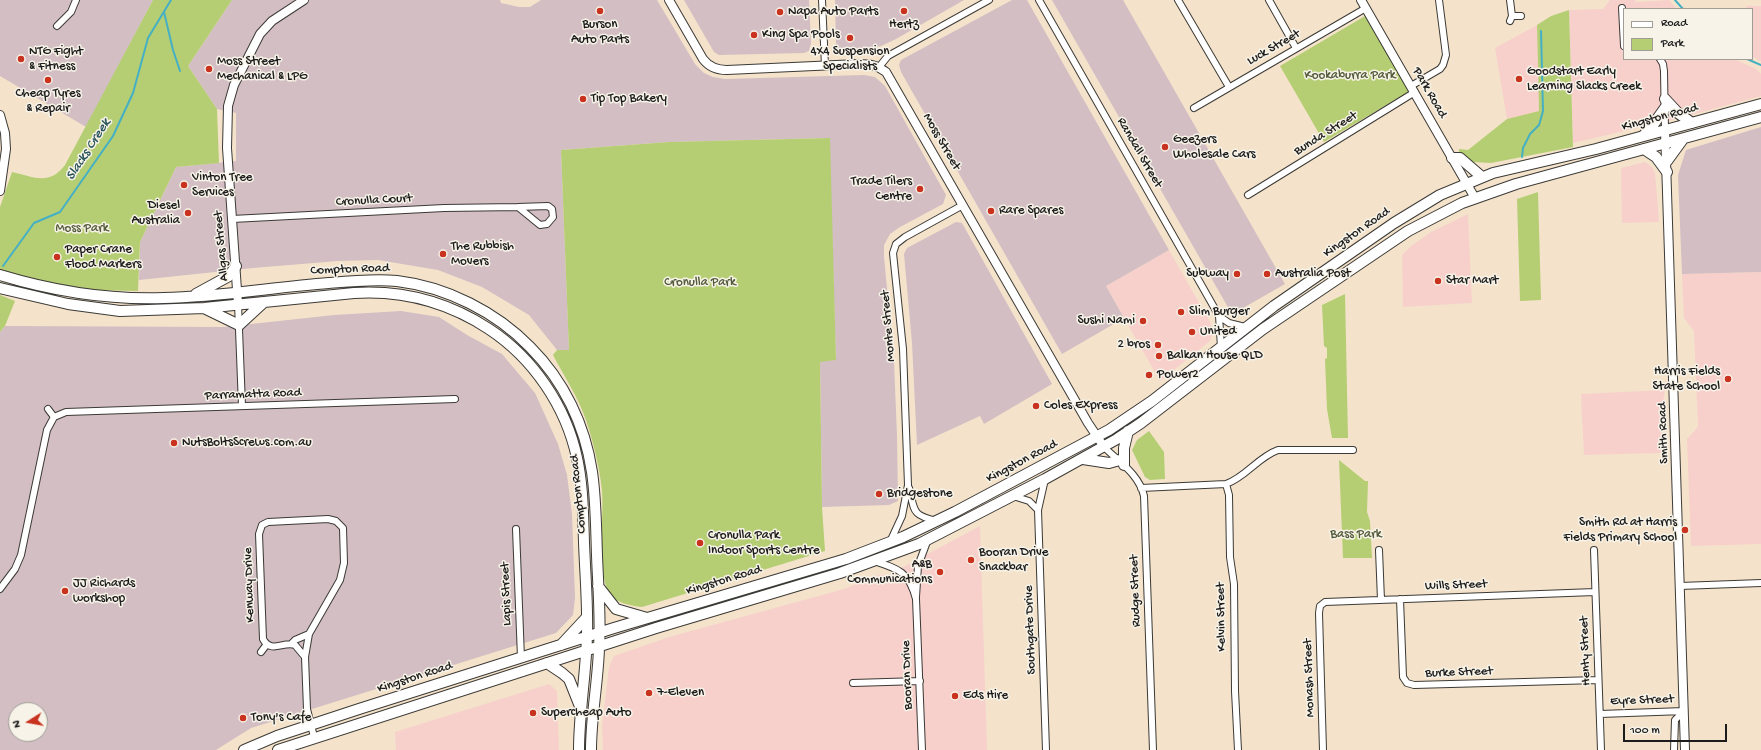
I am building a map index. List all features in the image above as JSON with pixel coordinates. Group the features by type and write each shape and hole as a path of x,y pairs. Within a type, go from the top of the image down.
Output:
{"main road":[{"path":"1643,136 1653,125 1665,104 1692,123"},
{"name":"Kingston Road","path":"244,750 277,736 310,725 647,618 846,558 890,542 937,521 1097,437 1152,401 1245,327 1394,223 1440,195 1466,183 1507,169 1568,156 1761,104"},
{"name":"Kingston Road","path":"278,750 314,737 586,650 828,577 874,562 928,539 1083,459 1128,432 1251,338 1395,239 1436,215 1475,198 1516,184 1761,117"},
{"path":"1667,161 1683,139"},
{"path":"1644,149 1656,157 1667,172"},
{"path":"1452,158 1460,158 1482,177"},
{"path":"188,297 225,279 236,266"},
{"name":"Compton Road","path":"0,275 39,286 101,296 161,298 188,297 352,281 398,281 428,287 450,295 478,308 512,330 535,352 556,379 574,410 583,432 593,476 600,646 591,750"},
{"name":"Compton Road","path":"0,288 46,300 103,309 141,311 204,308 368,292 413,297 445,306 475,320 500,336 535,370 551,393 564,418 574,444 579,470 582,495 587,616 587,637 579,750"},
{"path":"204,308 239,324 264,302"},
{"path":"1083,459 1109,463 1122,463 1128,432"},
{"path":"598,586 616,609 647,618"},
{"path":"561,645 587,616"},
{"path":"547,663 562,673 569,680 581,709"}],"street":[{"path":"57,26 71,12 76,0"},
{"name":"Allgas Street","path":"238,304 227,126 228,106 234,85 255,41 265,27 304,0"},
{"path":"669,0 703,59 711,67 727,70 858,64 872,64 879,67 887,57 989,0"},
{"path":"822,0 825,66"},
{"name":"Randall Street","path":"1039,0 1219,316 1221,347"},
{"path":"1178,0 1229,88"},
{"path":"1269,0 1296,48"},
{"name":"Park Road","path":"1361,0 1475,198"},
{"name":"Bunda Street","path":"1248,195 1413,89 1440,69 1446,55 1439,0"},
{"path":"1510,0 1511,19 1521,16"},
{"name":"Luck Street","path":"1194,108 1366,8"},
{"path":"1622,8 1623,27"},
{"path":"1660,60 1664,67 1665,130"},
{"name":"Moss Street","path":"879,67 886,72 1104,447"},
{"path":"0,115 5,133 6,149 6,161 1,179 0,191"},
{"name":"Smith Road","path":"1665,130 1686,750"},
{"name":"Monte Street","path":"937,521 923,518 917,514 913,507 908,485 903,348 893,253 896,244 906,237 963,205"},
{"name":"Cronulla Court","path":"232,219 444,208 548,206 552,209 553,217 547,224 540,225 518,207"},
{"path":"238,304 242,406"},
{"path":"1219,316 1229,323 1245,327"},
{"name":"Parramatta Road","path":"54,417 66,412 455,399"},
{"path":"0,589 15,569 20,555 47,430 54,417 48,409"},
{"name":"Rudge Street","path":"1104,447 1122,463 1141,488 1144,504 1153,750"},
{"path":"1141,488 1226,484 1234,481 1268,454 1278,450 1353,450"},
{"name":"Southgate Drive","path":"1045,479 1038,510 1046,750"},
{"name":"Kelvin Street","path":"1226,484 1229,496 1230,557 1234,584 1235,691 1238,750"},
{"name":"Monte Street","path":"890,542 902,516 908,485"},
{"path":"1013,496 1029,501 1038,510"},
{"name":"Kenway Drive","path":"267,644 262,636 259,539 260,523 275,520 340,520 343,533 344,563 342,575 309,634 305,657 307,714 314,737"},
{"name":"Lapis Street","path":"516,529 521,658"},
{"name":"Booran Drive","path":"922,750 916,599 918,566 928,539"},
{"path":"1379,550 1381,600"},
{"name":"Henty Street","path":"1594,550 1601,750"},
{"name":"Booran Drive","path":"874,562 892,566 903,573 911,584 916,599"},
{"path":"1680,586 1761,583"},
{"name":"Wills Street","path":"1320,606 1325,602 1595,592"},
{"name":"Burke Street","path":"1400,599 1404,677 1407,683 1414,685 1598,680"},
{"name":"Monash Street","path":"1320,606 1323,750"},
{"path":"262,652 267,644 276,647 292,643 295,640 309,634"},
{"path":"292,643 297,646 305,657"},
{"path":"853,684 920,681"},
{"path":"1674,750 1675,720 1684,711"},
{"name":"Eyre Street","path":"1600,714 1684,711"}],"shaded area":[{"path":"0,0 153,0 86,127 0,76"},
{"path":"232,0 500,0 501,3 519,7 530,7 541,0 657,0 695,64 704,73 713,77 725,79 864,75 875,77 885,86 946,195 943,204 900,227 890,234 884,245 894,362 898,501 889,505 822,507 820,361 836,360 829,138 669,142 561,150 569,350 557,350 529,315 482,287 438,270 378,260 338,261 253,268 139,280 140,242 176,167 236,161 236,113 217,109 188,66"},
{"path":"684,0 809,0 811,43 809,51 804,53 719,55 714,52"},
{"path":"835,0 964,0 881,46 865,50 839,50 836,45"},
{"path":"1012,0 1027,0 1169,250 1106,286 1124,318 1062,354 901,72 899,65 901,60"},
{"path":"1052,0 1123,0 1285,284 1236,312 1229,309"},
{"path":"1610,0 1634,0 1637,2 1669,0 1676,8 1623,8 1623,60 1736,60 1756,69 1761,74 1761,96 1672,120 1573,143 1569,10 1603,9"},
{"path":"1747,6 1761,6 1761,61 1753,57 1753,8 1746,8"},
{"name":"Goodstart Early Learning Slacks Creek","path":"1537,25 1539,111 1507,119 1495,48"},
{"path":"1761,127 1761,272 1682,274 1678,175 1686,150"},
{"path":"1645,162 1652,167 1655,173 1659,222 1622,223 1621,168"},
{"path":"1468,214 1472,303 1403,307 1402,255 1411,246 1431,232"},
{"path":"956,222 962,223 1052,384 984,424 980,416 917,445 912,343 904,254 907,248"},
{"path":"1169,250 1210,322 1213,332 1210,341 1160,381 1106,286"},
{"name":"Harris Fields State School","path":"1761,272 1761,544 1691,546 1687,439 1698,427 1694,331 1684,318 1682,274"},
{"path":"401,311 439,317 467,335 502,354 535,393 558,444 567,475 572,514 575,598 573,615 556,633 251,728 216,750 0,750 0,332 5,326 224,327 334,315"},
{"path":"1665,390 1660,422 1662,453 1584,455 1581,394"},
{"path":"980,526 987,750 603,750 602,726 609,667 614,656 669,637 844,589 878,575 888,575"},
{"path":"549,684 557,691 559,750 396,750 395,732"}],"green space":[{"name":"Moss Park","path":"153,0 232,0 188,66 217,109 219,163 176,167 140,242 138,291 90,290 50,285 0,270 0,207 12,172 34,178 47,178 59,172 65,165"},
{"path":"1569,10 1573,147 1491,163 1473,162 1459,154 1459,149 1468,150 1507,119 1539,111 1537,25 1551,16"},
{"name":"Kookaburra Park","path":"1365,16 1410,91 1324,142 1280,66"},
{"name":"Cronulla Park","path":"830,138 836,360 820,362 822,507 825,551 642,607 619,602 609,593 605,583 603,571 602,491 594,446 579,403 553,355 557,350 569,350 561,150 669,142"},
{"path":"1538,192 1541,300 1520,301 1517,199"},
{"path":"1345,294 1348,438 1332,438 1327,409 1325,359 1327,358 1327,348 1324,346 1322,305"},
{"path":"0,295 15,301 5,326 0,332"},
{"path":"1149,431 1164,452 1165,479 1150,480 1145,477 1132,450 1137,440"},
{"name":"Bass Park","path":"1339,460 1365,481 1368,481 1367,512 1370,521 1372,558 1343,558"}],"waterway":[{"name":"Slacks Creek","path":"3,266 34,223 60,212 113,136 133,93 148,38 171,0"},
{"path":"1675,0 1682,8"},
{"path":"164,12 173,50 180,71"},
{"path":"1522,157 1523,148 1530,134 1539,125 1543,111 1541,31"},
{"path":"1749,60 1761,65"}],"place":[{"name":"Burson Auto Parts","path":"600,11"},
{"name":"Hertz","path":"904,11"},
{"name":"Napa Auto Parts","path":"780,12"},
{"name":"King Spa Pools","path":"754,35"},
{"name":"4X4 Suspension Specialists","path":"850,38"},
{"name":"NTG Fight & Fitness","path":"21,59"},
{"name":"Moss Street Mechanical & LPG","path":"209,69"},
{"name":"Goodstart Early Learning Slacks Creek","path":"1519,79"},
{"name":"Cheap Tyres & Repair","path":"48,80"},
{"name":"Tip Top Bakery","path":"583,99"},
{"name":"Geezers Wholesale Cars","path":"1165,147"},
{"name":"Vinton Tree Services","path":"184,185"},
{"name":"Trade Tilers Centre","path":"920,189"},
{"name":"Rare Spares","path":"991,211"},
{"name":"Diesel Australia","path":"188,213"},
{"name":"The Rubbish Movers","path":"443,254"},
{"name":"Paper Crane Flood Markers","path":"57,257"},
{"name":"Subway","path":"1237,274"},
{"name":"Australia Post","path":"1267,274"},
{"name":"Star Mart","path":"1438,281"},
{"name":"Slim Burger","path":"1181,312"},
{"name":"Sushi Nami","path":"1143,321"},
{"name":"United","path":"1192,332"},
{"name":"2 bros","path":"1158,345"},
{"name":"Balkan House QLD","path":"1159,356"},
{"name":"Power2","path":"1149,375"},
{"name":"Harris Fields State School","path":"1728,379"},
{"name":"Coles Express","path":"1036,406"},
{"name":"NutsBoltsScrews.com.au","path":"174,443"},
{"name":"Bridgestone","path":"879,494"},
{"name":"Smith Rd at Harris Fields Primary School","path":"1685,530"},
{"name":"Cronulla Park Indoor Sports Centre","path":"700,543"},
{"name":"Booran Drive Snackbar","path":"971,560"},
{"name":"A&B Communications","path":"940,572"},
{"name":"JJ Richards workshop","path":"65,591"},
{"name":"7-Eleven","path":"649,693"},
{"name":"Eds Hire","path":"955,696"},
{"name":"Supercheap Auto","path":"533,713"},
{"name":"Tony's Cafe","path":"243,718"}]}
